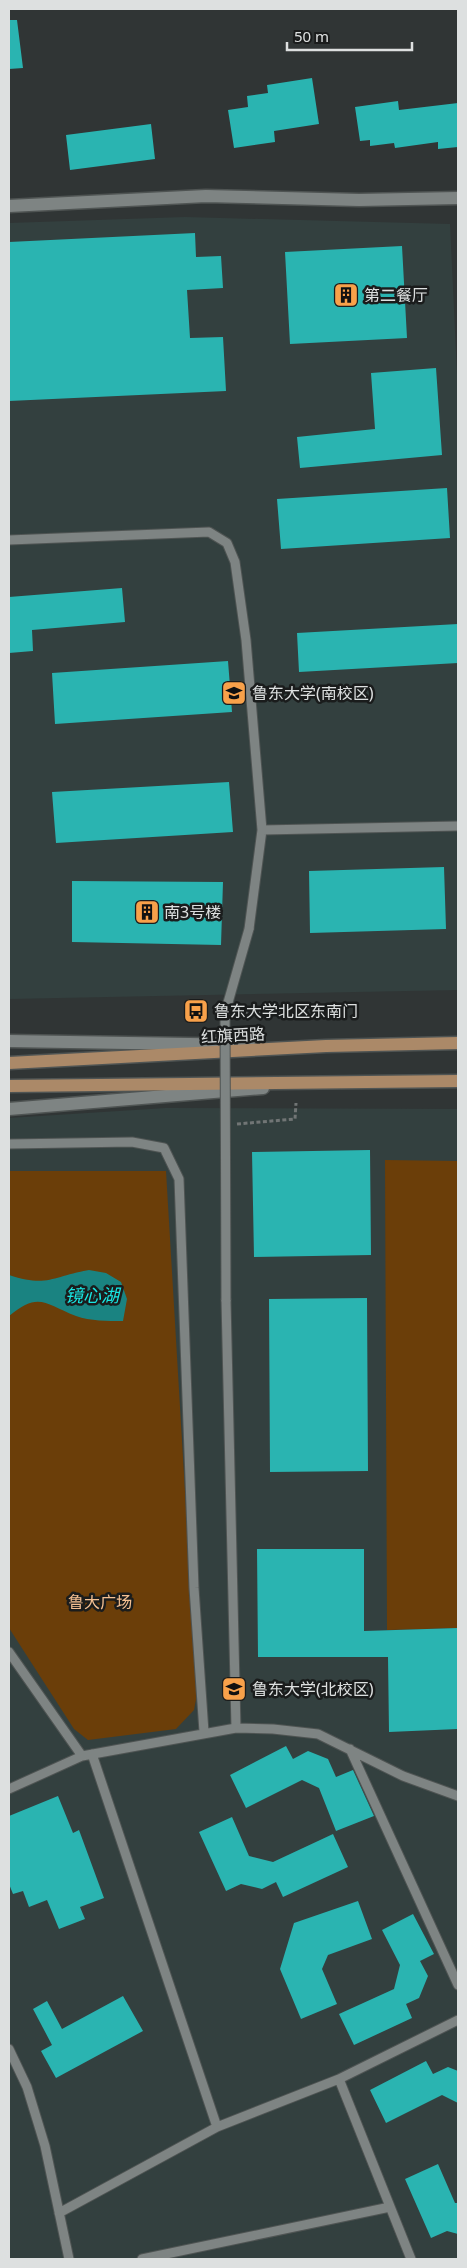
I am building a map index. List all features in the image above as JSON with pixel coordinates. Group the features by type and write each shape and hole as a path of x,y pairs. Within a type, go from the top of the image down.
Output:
{"main road":[{"path":"9,206 206,196 359,200 458,198"},
{"path":"9,1041 326,1046"},
{"name":"红旗西路","path":"9,1063 326,1046 458,1042"},
{"path":"9,1086 458,1081"},
{"path":"9,1109 322,1083"}],"lane":[{"path":"9,540 209,532 227,543 235,562 246,640 262,830 250,929 225,1013 226,1300 236,1728"},
{"path":"262,830 458,826"},
{"path":"9,1144 132,1142 164,1148 179,1179 194,1588 204,1732"},
{"path":"9,1652 82,1756"},
{"path":"9,1789 82,1756 204,1732 236,1728 274,1729 318,1734 403,1776 458,1796"},
{"path":"350,1749 458,1985"},
{"path":"92,1754 217,2127"},
{"path":"59,2213 217,2127 338,2079 458,2020"},
{"path":"9,2049 29,2095 44,2146 69,2259"},
{"path":"338,2079 411,2259"},
{"path":"142,2259 390,2207"}],"path":[{"path":"232,1012 279,1012 280,1014"},
{"path":"235,1124 295,1119 296,1103"}],"shaded area":[{"name":"鲁东大学(南校区)","path":"185,217 450,224 458,395 458,990 9,999 9,223"},
{"name":"鲁东大学(北校区)","path":"166,1108 458,1109 458,2259 9,2259 9,1118"}],"green space":[{"path":"385,1160 458,1161 458,1628 387,1630"},
{"name":"鲁大广场","path":"9,1171 166,1171 197,1694 194,1710 176,1729 88,1740 74,1729 9,1628"}],"water":[{"name":"镜心湖","path":"89,1270 106,1273 121,1282 127,1299 123,1321 81,1318 42,1302 28,1304 9,1316 9,1275 33,1281 42,1281"}],"building":[{"path":"9,20 17,20 23,68 9,69"},
{"path":"312,78 319,124 274,131 275,142 234,148 228,110 248,107 247,96 268,93 267,85"},
{"path":"398,101 399,110 458,103 458,147 438,149 438,142 395,148 394,143 370,146 370,140 360,141 355,107"},
{"path":"151,124 155,159 70,170 66,135"},
{"path":"195,233 196,257 221,256 223,288 187,290 190,338 223,337 226,391 9,401 9,242"},
{"name":"第二餐厅","path":"402,246 407,338 290,344 285,252"},
{"path":"436,368 442,455 300,468 297,437 375,429 371,373"},
{"path":"447,488 450,538 281,549 277,499"},
{"path":"122,588 125,622 32,630 33,651 9,653 9,597"},
{"path":"458,624 458,663 299,672 297,633"},
{"path":"228,661 232,712 55,724 52,673"},
{"path":"229,782 233,832 56,843 52,792"},
{"path":"444,867 446,929 310,933 309,871"},
{"name":"南3号楼","path":"72,881 223,882 221,945 72,942"},
{"path":"370,1150 371,1255 254,1257 252,1152"},
{"path":"367,1298 368,1471 270,1472 269,1299"},
{"path":"257,1549 364,1549 364,1631 458,1628 458,1729 389,1732 388,1657 258,1657"},
{"path":"286,1746 293,1759 308,1751 328,1759 336,1777 353,1770 374,1816 336,1831 319,1788 302,1780 246,1808 230,1775"},
{"path":"58,1796 73,1833 79,1830 104,1898 80,1907 85,1919 59,1929 47,1900 29,1907 23,1891 13,1894 9,1884 9,1816"},
{"path":"232,1817 249,1856 273,1862 333,1834 348,1867 283,1897 276,1882 262,1889 241,1884 226,1891 199,1832"},
{"path":"358,1901 372,1939 328,1955 322,1969 337,2004 301,2019 280,1969 294,1923"},
{"path":"413,1914 434,1954 420,1961 428,1976 419,1998 406,2004 412,2018 354,2045 339,2014 394,1989 400,1965 382,1930"},
{"path":"123,1996 143,2031 56,2078 41,2051 52,2045 33,2009 47,2001 62,2029"},
{"path":"426,2061 433,2074 448,2067 458,2071 458,2103 442,2095 386,2123 370,2090"},
{"path":"438,2164 455,2203 458,2203 458,2234 447,2231 431,2238 405,2179"}],"place":[{"name":"第二餐厅","path":"346,295"},
{"name":"鲁东大学(南校区)","path":"234,693"},
{"name":"南3号楼","path":"147,912"},
{"name":"鲁东大学北区东南门","path":"196,1011"},
{"name":"鲁东大学(北校区)","path":"234,1689"}]}
